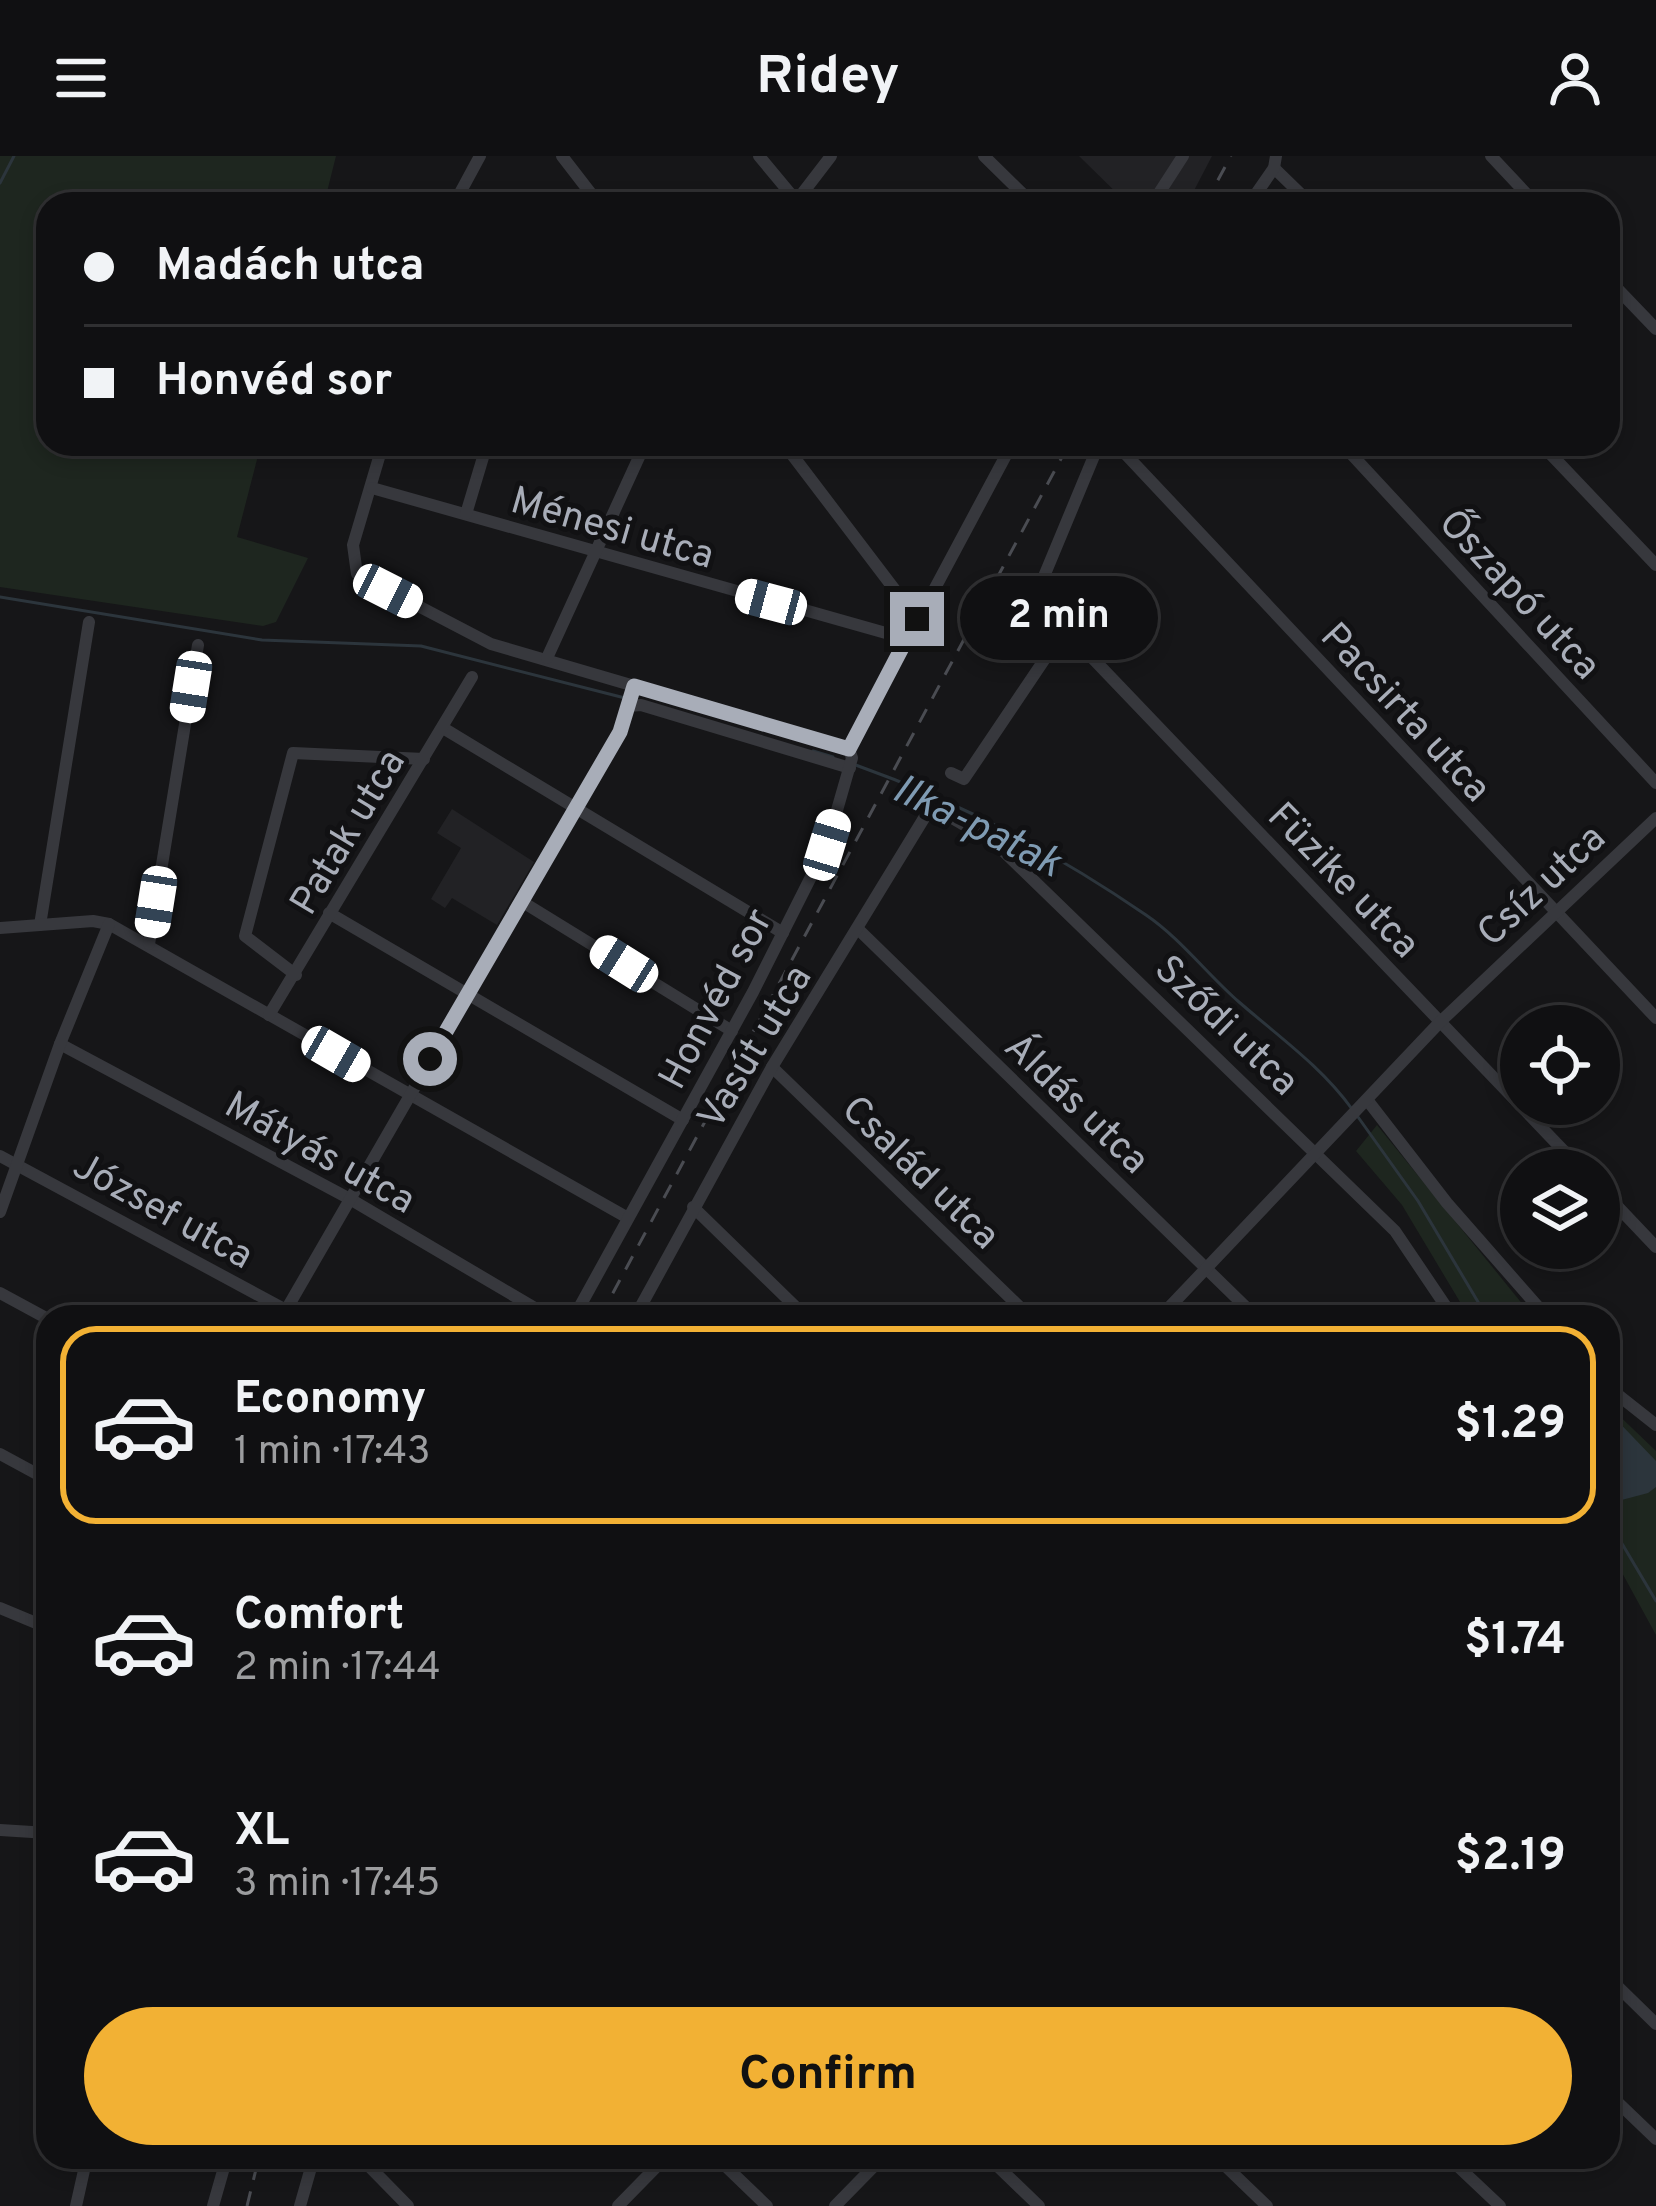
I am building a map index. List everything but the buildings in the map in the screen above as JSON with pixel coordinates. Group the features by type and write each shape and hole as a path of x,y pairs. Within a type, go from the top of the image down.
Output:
{"street":[{"path":"460,192 480,156"},
{"path":"562,156 590,192"},
{"path":"759,156 787,192"},
{"path":"804,192 831,156"},
{"path":"984,156 1021,192"},
{"path":"1160,192 1183,156"},
{"path":"1490,156 1524,192"},
{"path":"1256,192 1275,162 1301,192"},
{"path":"1620,292 1656,329"},
{"path":"380,456 353,545 357,574 491,644 547,658 631,697 850,760"},
{"path":"466,514 484,456"},
{"path":"547,658 640,456"},
{"path":"793,456 917,619"},
{"name":"Honvéd sor","path":"581,1305 783,933 827,845 850,760 917,619 1005,456"},
{"name":"Füzike utca","path":"1094,456 1035,598 1562,1149"},
{"name":"Pacsirta utca","path":"1127,456 1656,1018"},
{"name":"Őszapó utca","path":"1353,456 1656,783"},
{"path":"1552,456 1655,563"},
{"name":"Ménesi utca","path":"372,488 907,639"},
{"path":"40,925 89,622"},
{"path":"951,773 964,778 1065,629"},
{"path":"149,944 198,644"},
{"name":"Patak utca","path":"269,1016 472,677"},
{"path":"631,697 641,705 850,760"},
{"path":"294,1305 350,1198 620,732 631,697"},
{"path":"443,728 783,933"},
{"path":"296,975 245,936 293,753 424,759"},
{"name":"Vasút utca","path":"641,1305 772,1067 929,810"},
{"name":"Sződi utca","path":"929,810 942,812 995,843 1317,1151 1395,1231 1445,1305"},
{"name":"Csíz utca","path":"1172,1305 1440,1022 1656,818"},
{"path":"521,901 732,1031"},
{"path":"329,914 682,1120"},
{"path":"0,1212 109,924"},
{"path":"0,928 109,924 628,1218"},
{"name":"Áldás utca","path":"859,931 1244,1305"},
{"name":"Mátyás utca","path":"60,1044 350,1198 530,1305"},
{"name":"Család utca","path":"772,1067 1018,1305"},
{"path":"1364,1104 1537,1305"},
{"name":"József utca","path":"0,1156 271,1305"},
{"path":"693,1207 794,1305"},
{"path":"1620,1209 1656,1247"},
{"path":"0,1293 36,1312"},
{"path":"1620,1397 1656,1426"},
{"path":"0,1454 36,1474"},
{"path":"0,1608 36,1623"},
{"path":"0,1830 36,1833"},
{"path":"1620,1989 1656,2024"},
{"path":"1620,2104 1656,2139"},
{"path":"76,2206 84,2169"},
{"path":"212,2206 223,2169"},
{"path":"300,2206 311,2169"},
{"path":"371,2169 408,2206"},
{"path":"618,2206 655,2169"},
{"path":"728,2169 767,2206"},
{"path":"835,2206 871,2169"},
{"path":"1000,2169 1039,2206"},
{"path":"1228,2169 1267,2206"},
{"path":"1461,2169 1500,2206"}],"shaded area":[{"path":"0,156 336,156 327,192 36,192 36,456 258,456 237,537 308,558 276,622 263,626 0,587"},
{"path":"1079,156 1212,156 1193,192 1116,192"},
{"path":"452,809 534,862 497,925 452,898 445,908 431,899 461,848 437,833"},
{"path":"1377,1125 1523,1305 1462,1305 1402,1205 1356,1151"},
{"path":"1620,1416 1656,1451 1656,1635 1620,1569"},
{"path":"1620,1424 1656,1461 1656,1487 1620,1500"}],"waterway":[{"name":"Ilka-patak","path":"0,183 14,156"},
{"name":"Ilka-patak","path":"0,597 262,640 421,646 625,698"},
{"name":"Ilka-patak","path":"813,751 833,757"},
{"name":"Ilka-patak","path":"853,764 1004,830 1146,915 1313,1066 1352,1109"},
{"name":"Ilka-patak","path":"1358,1117 1418,1201 1480,1305"},
{"name":"Ilka-patak","path":"1620,1540 1656,1601"}],"railway":[{"path":"1212,192 1231,156"},
{"path":"606,1305 1063,456"},
{"path":"247,2206 256,2169"}],"route":[{"path":"430,1059 620,732 634,686 849,749 917,619"}]}
